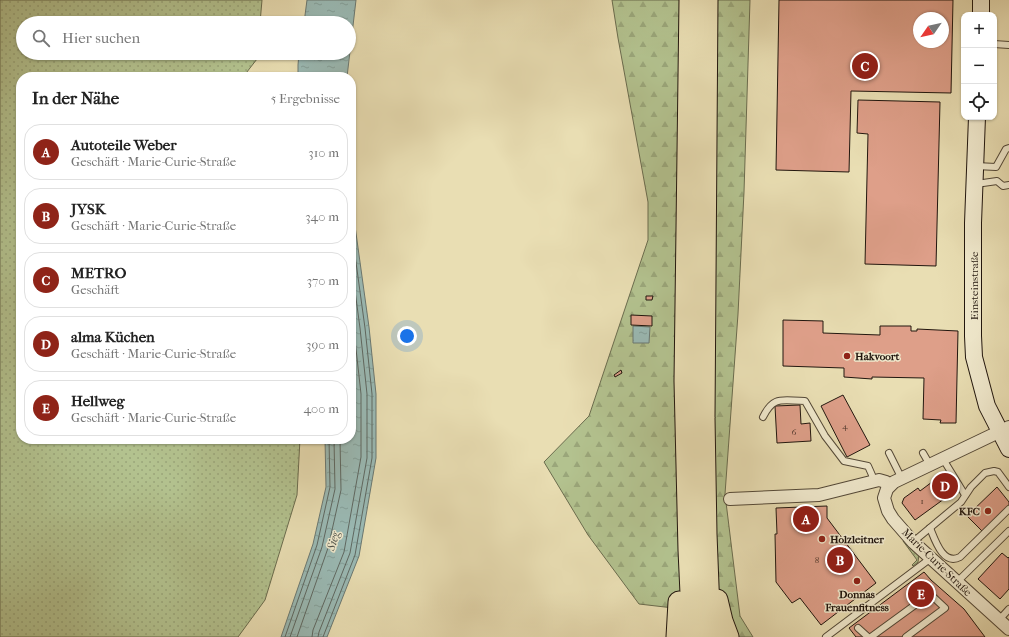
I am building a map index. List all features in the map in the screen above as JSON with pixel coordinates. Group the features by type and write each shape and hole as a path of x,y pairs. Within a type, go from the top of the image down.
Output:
{"highway":[{"path":"690,0 685,381 689,550 693,637"},
{"path":"707,0 704,410 706,534 710,637"},
{"path":"677,637 687,469"},
{"path":"706,534 718,607 728,637"}],"street":[{"path":"981,0 981,12"},
{"name":"Einsteinstraße","path":"977,120 974,185 974,357 988,406 1004,430 1009,449"},
{"path":"730,499 820,495 883,481 890,485 1004,430"},
{"name":"Marie-Curie-Straße","path":"890,485 884,498 888,511 902,529 931,558 1009,629"}],"lane":[{"path":"997,44 1009,45"},
{"path":"1009,148 1006,149 996,167 998,184 1002,186 1009,185"},
{"path":"1002,155 1009,154"},
{"path":"975,165 996,167"},
{"path":"974,185 997,181"},
{"path":"763,418 768,407 775,401 805,401 825,436 844,461 868,466 873,482"},
{"path":"922,452 930,465"},
{"path":"889,453 902,479"},
{"path":"943,459 965,495"},
{"path":"914,542 961,502 971,486 981,476 990,471 998,472 1009,487"},
{"path":"930,528 939,550 948,558 956,559 960,557 1009,509"},
{"path":"957,582 1009,530"},
{"path":"826,637 931,558"},
{"path":"871,637 930,594 945,608 906,637"},
{"path":"999,620 1009,609"},
{"path":"858,628 868,637"}],"green space":[{"path":"0,0 262,0 261,16 16,16 16,60 256,60 247,72 16,72 16,444 300,444 297,495 265,600 238,637 0,637"},
{"path":"612,0 750,0 744,192 738,314 725,494 740,616 753,637 734,637 725,614 639,604 588,535 544,462 589,416 648,240 648,202"},
{"path":"903,541 919,555 918,562 913,566 912,565 917,560"}],"water":[{"path":"307,0 356,0 354,16 305,16"},
{"path":"298,60 349,60 348,72 298,72"},
{"name":"Sieg","path":"356,233 369,327 376,394 376,458 359,556 327,637 281,637 313,544 326,487 325,444 356,444"},
{"path":"633,326 650,327 649,343 633,343"}],"building":[{"path":"779,0 953,0 951,93 851,91 849,172 776,170"},
{"path":"858,100 940,102 936,266 865,264 868,134 857,133"},
{"path":"646,296 653,296 652,300 646,300"},
{"path":"631,315 652,316 652,326 631,325"},
{"path":"783,320 823,321 823,333 880,335 880,326 911,326 911,331 917,331 917,329 958,331 956,423 940,423 941,420 923,419 924,378 872,377 872,379 844,377 844,368 783,366"},
{"path":"621,370 622,373 615,377 614,375"},
{"path":"843,395 870,445 847,457 821,406"},
{"path":"800,405 801,424 810,423 811,441 777,443 775,406"},
{"path":"940,476 946,477 955,491 915,520 902,503 904,498 918,488 920,491"},
{"name":"KFC","path":"997,487 1009,502 1009,505 982,531 967,516"},
{"path":"827,506 827,518 876,583 821,625 800,598 792,603 776,582 776,508"},
{"path":"1002,553 1008,558 1009,557 1009,589 1000,599 978,579"},
{"path":"924,572 964,609 985,637 856,637 849,628"}],"place":[{"name":"METRO","path":"865,66"},
{"name":"Hakvoort","path":"847,356"},
{"name":"alma Küchen","path":"945,486"},
{"name":"KFC","path":"988,511"},
{"name":"Autoteile Weber","path":"806,519"},
{"name":"Holzleitner","path":"822,539"},
{"name":"JYSK","path":"840,560"},
{"name":"Donnas Frauenfitness","path":"857,581"},
{"name":"Hellweg","path":"921,594"}]}
